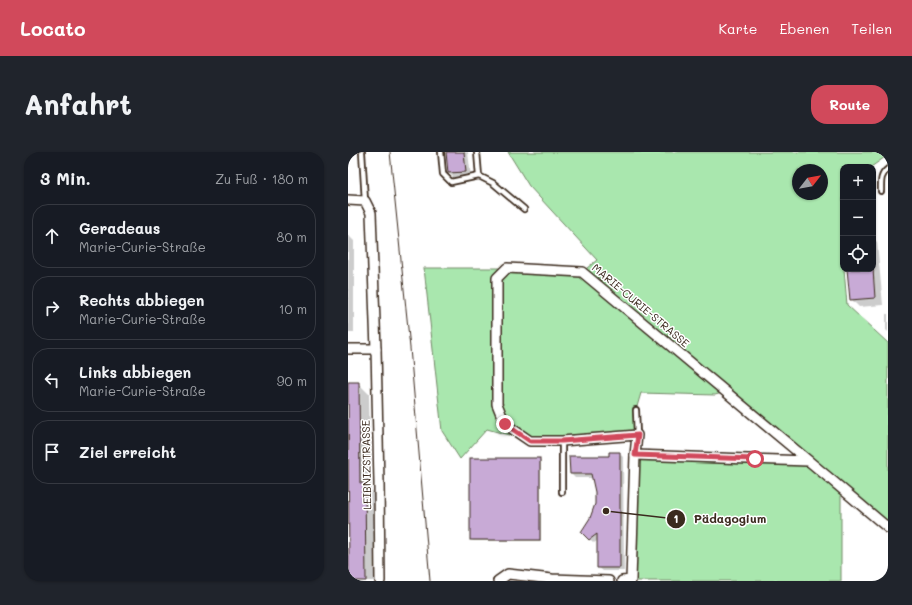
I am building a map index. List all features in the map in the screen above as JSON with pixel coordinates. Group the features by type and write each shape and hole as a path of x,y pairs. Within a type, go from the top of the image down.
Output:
{"street":[{"path":"348,200 365,201"},
{"name":"LEIBNIZSTRASSE","path":"365,201 371,213 376,349 380,581"},
{"name":"MARIE-CURIE-STRASSE","path":"638,435 562,441 530,441 505,424 497,404 497,278 507,268 582,272 888,528"},
{"path":"348,349 376,349"},
{"path":"622,581 631,580 635,455 638,435"},
{"path":"635,455 808,461"},
{"path":"498,581 508,574 552,579 610,581"}],"lane":[{"path":"362,152 365,201"},
{"path":"441,152 443,174 451,182 479,176 493,183 524,209"},
{"path":"477,152 479,176"},
{"path":"881,191 882,176 888,169"},
{"path":"636,410 638,435"},
{"path":"562,441 562,492"}],"green space":[{"path":"508,152 888,152 888,155 875,164 840,164 840,272 844,272 847,305 888,343 888,528 841,489 841,581 632,581 635,455 807,461 726,392 715,395 641,393 636,410 637,435 530,441 487,429 460,459 442,431 424,268 507,268 582,272 597,260 529,186"}],"building":[{"path":"446,152 464,152 466,172 448,173"},
{"path":"847,272 873,272 875,298 850,300"},
{"path":"348,382 359,382 360,483 365,483 366,581 349,581"},
{"path":"609,452 620,452 620,568 597,568 597,534 589,540 581,532 590,518 595,504 595,492 591,474 570,474 569,456 609,456"},
{"path":"470,458 540,458 540,540 470,540"}],"tram line":[{"path":"390,152 410,348 430,581"}],"place":[{"name":"Pädagogium","path":"606,511"}],"route":[{"path":"505,424 530,441 562,441 638,435 635,455 755,459"}]}
